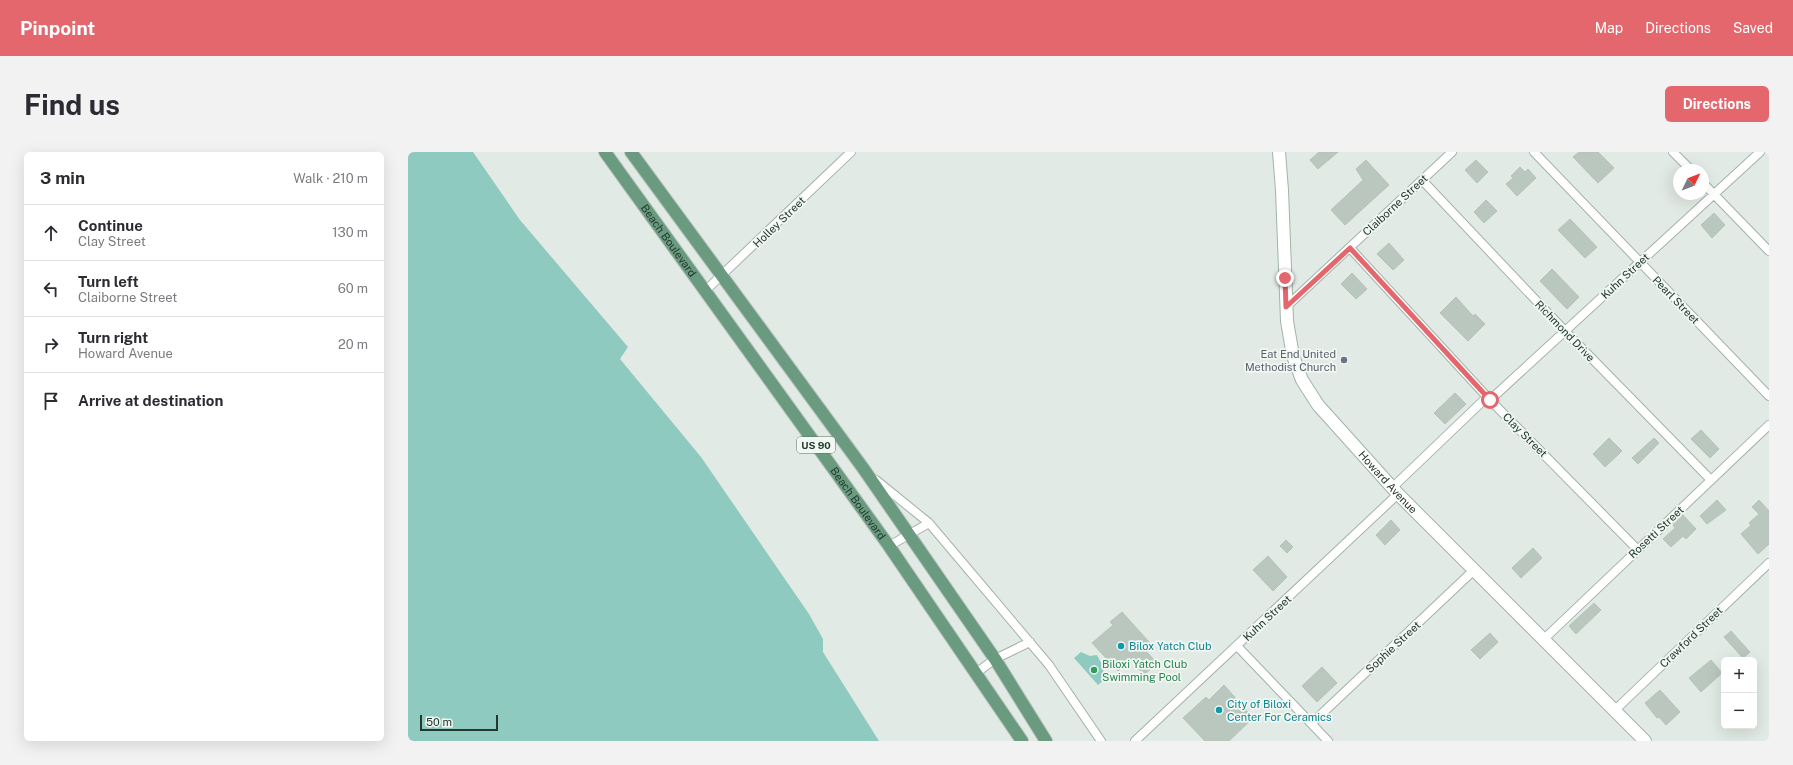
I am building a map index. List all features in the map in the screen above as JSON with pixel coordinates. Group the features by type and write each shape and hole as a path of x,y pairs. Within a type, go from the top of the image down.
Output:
{"main road":[{"name":"Beach Boulevard","path":"605,152 889,546 1022,741"},
{"name":"Beach Boulevard","path":"631,152 685,224 722,277 777,348 863,468 995,659 1046,741"},
{"name":"Howard Avenue","path":"1279,152 1289,342 1302,380 1318,405 1396,490 1543,640 1645,741"}],"street":[{"name":"Holley Street","path":"705,292 851,152"},
{"name":"Claiborne Street","path":"1286,307 1452,152"},
{"name":"Pearl Street","path":"1534,152 1769,396"},
{"path":"1673,152 1685,164"},
{"name":"Kuhn Street","path":"1135,741 1237,646 1489,398 1565,331 1760,152"},
{"name":"Richmond Drive","path":"1422,180 1565,331 1711,480"},
{"path":"1709,189 1769,251"},
{"name":"Clay Street","path":"1350,248 1489,398 1637,550"},
{"name":"Rosetti Street","path":"1543,640 1769,425"},
{"path":"863,468 883,487 929,522 1050,665 1102,741"},
{"path":"889,546 929,522"},
{"name":"Crawford Street","path":"1614,711 1769,563"},
{"name":"Sophie Street","path":"1312,723 1474,570"},
{"path":"976,673 995,659 1030,642"},
{"path":"1237,646 1328,741"}],"water":[{"path":"408,152 473,152 520,220 628,347 620,359 701,457 809,614 823,639 823,652 879,741 408,741"},
{"name":"Biloxi Yatch Club Swimming Pool","path":"1081,652 1090,656 1097,655 1105,666 1103,671 1105,679 1098,685 1074,658"}],"building":[{"path":"1319,152 1338,152 1318,169 1310,160"},
{"path":"1579,152 1598,152 1614,168 1598,183 1573,157"},
{"path":"1366,160 1389,185 1345,225 1331,210 1363,180 1356,169"},
{"path":"1476,160 1488,172 1477,183 1465,170"},
{"path":"1520,167 1525,172 1528,169 1536,178 1517,196 1506,184 1513,178 1511,176"},
{"path":"1486,200 1497,211 1484,223 1474,212"},
{"path":"1714,213 1725,225 1712,238 1701,225"},
{"path":"1570,219 1597,247 1585,258 1558,230"},
{"path":"1389,243 1404,260 1393,270 1377,254"},
{"path":"1552,269 1579,297 1567,309 1540,281"},
{"path":"1352,273 1367,289 1356,299 1341,284"},
{"path":"1456,297 1473,316 1475,314 1485,324 1468,341 1440,313"},
{"path":"1455,393 1466,404 1445,424 1434,413"},
{"path":"1701,430 1719,449 1710,458 1691,439"},
{"path":"1609,438 1622,451 1605,467 1593,454"},
{"path":"1654,438 1659,443 1638,464 1632,458"},
{"path":"1717,500 1726,510 1707,524 1700,516"},
{"path":"1759,500 1769,511 1769,544 1758,554 1741,534 1751,525 1749,523 1759,514 1752,507"},
{"path":"1683,515 1696,529 1686,539 1683,536 1671,547 1663,539 1675,528 1673,525"},
{"path":"1391,520 1400,530 1385,545 1376,535"},
{"path":"1286,540 1293,547 1287,553 1280,546"},
{"path":"1533,548 1542,558 1521,578 1512,568"},
{"path":"1268,556 1287,577 1273,591 1253,570"},
{"path":"1594,603 1601,610 1576,634 1569,626"},
{"name":"Bilox Yatch Club","path":"1122,612 1150,643 1144,649 1157,663 1144,675 1131,660 1118,671 1092,643 1113,625 1110,622"},
{"path":"1731,631 1750,652 1742,657 1724,637"},
{"path":"1490,633 1498,642 1480,659 1471,650"},
{"path":"1711,660 1721,672 1721,674 1701,692 1689,678"},
{"path":"1322,667 1337,683 1317,702 1302,686"},
{"name":"City of Biloxi Center For Ceramics","path":"1224,685 1253,718 1229,741 1205,741 1183,718 1206,697 1209,700"},
{"path":"1660,690 1680,712 1666,725 1659,717 1657,718 1645,703"}],"place":[{"name":"Eat End United Methodist Church","path":"1344,360"},
{"name":"Bilox Yatch Club","path":"1121,646"},
{"name":"Biloxi Yatch Club Swimming Pool","path":"1094,670"},
{"name":"City of Biloxi Center For Ceramics","path":"1219,710"}],"route":[{"path":"1285,278 1286,307 1350,248 1490,400"}]}
